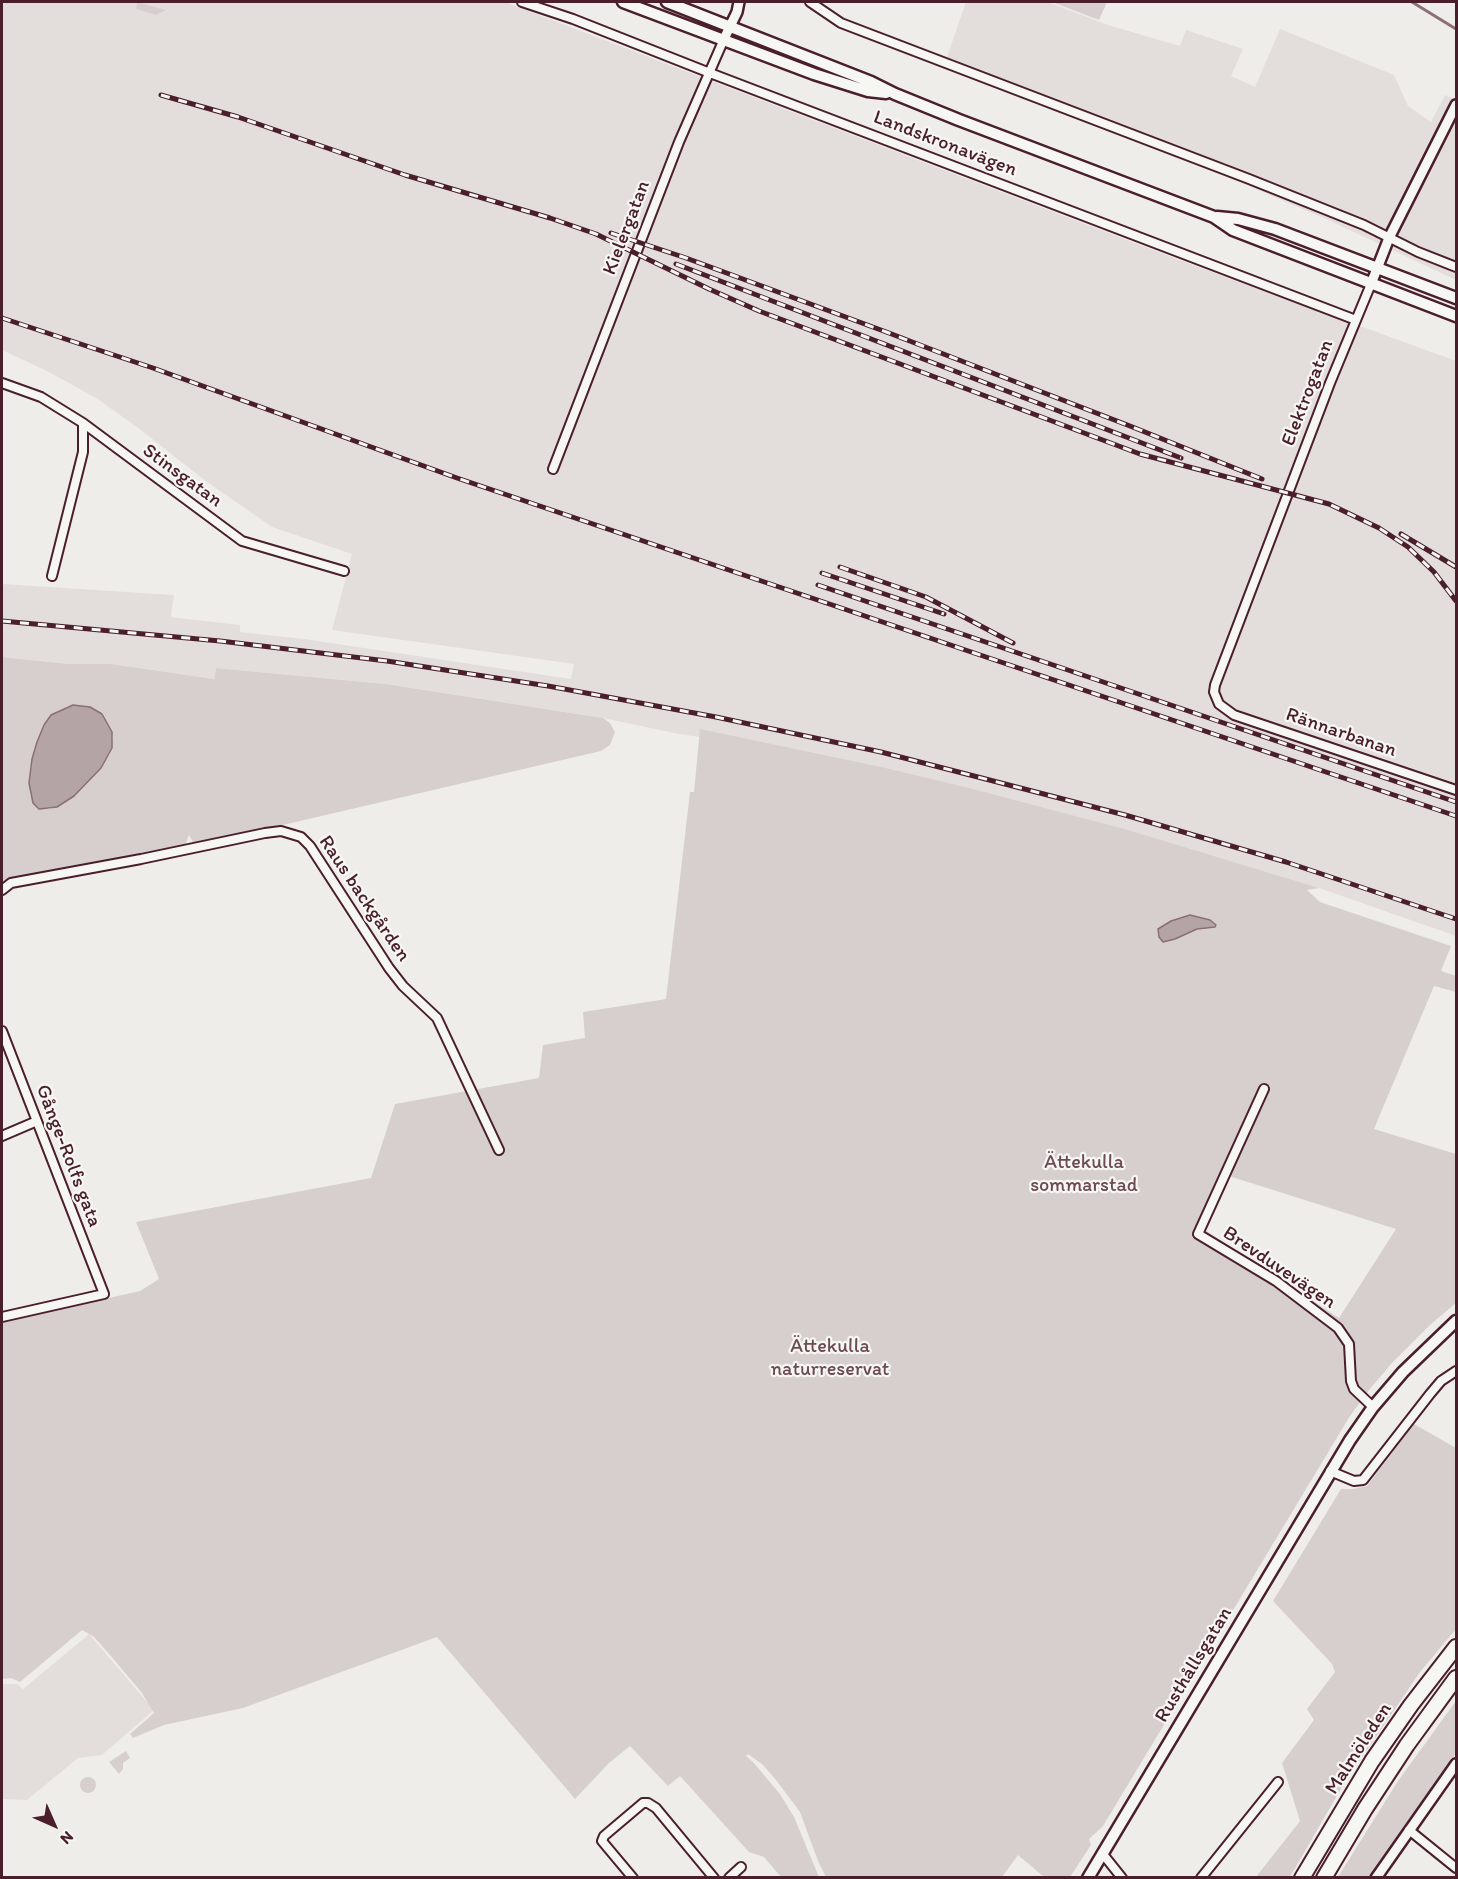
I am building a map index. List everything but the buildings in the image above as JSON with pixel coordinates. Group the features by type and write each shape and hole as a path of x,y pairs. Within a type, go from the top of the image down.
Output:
{"highway":[{"name":"Malmöleden","path":"1302,1878 1372,1761 1411,1705 1456,1647"},
{"name":"Malmöleden","path":"1324,1878 1407,1745 1456,1678"}],"main road":[{"name":"Landskronavägen","path":"623,2 814,74 868,91 895,94"},
{"name":"Landskronavägen","path":"667,2 871,82 895,94 1214,217 1233,230 1456,316"},
{"name":"Landskronavägen","path":"1214,217 1238,219 1275,229 1456,298"},
{"name":"Rusthållsgatan","path":"1088,1878 1330,1471 1373,1407 1403,1372 1456,1321"}],"street":[{"name":"Landskronavägen","path":"522,2 573,19 1356,320"},
{"name":"Kielergatan","path":"553,469 607,334 679,142 739,2"},
{"path":"810,2 842,23 1249,179 1364,225 1418,252 1456,267"},
{"name":"Elektrogatan","path":"1218,702 1214,692 1215,685 1356,320 1389,238 1456,105"},
{"name":"Stinsgatan","path":"2,383 41,397 83,423 242,541 344,571"},
{"path":"52,576 83,452 83,423"},
{"name":"Rännarbanan","path":"1218,702 1223,709 1234,715 1456,790"},
{"name":"Raus backgården","path":"2,890 11,883 159,856 265,833 282,831 301,837 310,846 399,980 437,1018 499,1150"},
{"name":"Gånge-Rolfs gata","path":"2,1031 104,1294 2,1317"},
{"name":"Brevduvevägen","path":"1264,1089 1198,1234 1276,1281 1338,1328 1349,1344 1351,1381 1354,1389 1373,1407"},
{"path":"2,1136 37,1120"},
{"path":"1330,1471 1354,1481 1363,1480 1441,1381 1456,1371"},
{"path":"1376,1878 1456,1764"},
{"path":"1202,1878 1278,1782"},
{"path":"633,1878 602,1840 643,1803 656,1808 714,1878"},
{"path":"1409,1830 1456,1868"},
{"path":"1102,1853 1122,1878"},
{"path":"729,1878 741,1867"}],"shaded area":[{"path":"2,2 505,2 1182,261 1456,361 1456,936 1319,888 1046,811 740,743 679,734 603,718 386,684 216,668 214,679 112,664 69,664 2,657 2,584 174,595 171,617 240,625 240,632 304,639 571,679 574,664 332,630 352,554 272,527 207,482 96,398 2,350"},
{"path":"966,2 1048,2 1108,25 1180,46 1186,30 1243,49 1231,76 1255,87 1280,29 1394,75 1408,106 1431,122 1445,95 1456,100 1456,280 1326,219 947,57"},
{"path":"73,705 90,707 102,714 112,732 112,748 101,768 74,796 57,807 39,809 33,803 29,783 37,742 51,715"},
{"path":"1190,915 1210,920 1216,925 1197,929 1163,942 1159,937 1158,929 1171,921"},
{"path":"89,1634 154,1710 102,1755 78,1758 27,1800 2,1799 2,1684 17,1684 23,1689"}],"green space":[{"path":"137,2 166,10 156,15 136,9"},
{"path":"1052,2 1107,2 1099,20"},
{"path":"2,657 69,664 112,664 214,679 216,668 386,684 603,718 610,723 615,732 610,745 601,751 201,844 194,844 189,835 184,848 2,881","holes":["68,706 102,714 113,737 110,754 86,784 67,801 50,809 39,809 33,803 30,792 37,742 48,719"]},
{"name":"Ättekulla naturreservat","path":"700,729 881,767 1128,830 1319,888 1307,890 1320,902 1451,946 1441,971 1456,976 1456,992 1434,986 1374,1129 1456,1154 1456,1303 1392,1363 1350,1416 1103,1826 1089,1839 1091,1845 1070,1877 1044,1877 1018,1855 1002,1877 826,1877 800,1812 763,1765 748,1754 746,1756 780,1794 794,1817 819,1877 781,1877 764,1857 749,1852 680,1776 668,1786 630,1746 609,1763 575,1799 437,1637 243,1708 164,1725 133,1738 130,1734 154,1713 142,1693 110,1655 94,1637 82,1630 20,1682 11,1678 2,1679 2,1322 140,1291 159,1279 136,1222 371,1178 395,1104 539,1078 543,1045 585,1038 583,1012 666,999 690,792 694,792","holes":["1229,1176 1396,1229 1339,1318 1205,1230"]},
{"path":"1414,1424 1456,1448 1456,1629 1420,1672 1342,1787 1290,1877 1256,1877 1300,1821 1282,1763 1314,1720 1307,1709 1335,1672 1332,1664 1273,1601 1341,1489 1367,1486"},
{"path":"1456,1701 1456,1753 1370,1877 1338,1877 1398,1781"},
{"path":"126,1751 130,1758 123,1763 123,1769 119,1774 109,1762"},
{"path":"88,1777 94,1779 96,1785 94,1791 88,1793 82,1791 80,1785 82,1779"}],"waterway":[{"path":"1412,2 1456,29"}],"railway":[{"path":"161,95 238,117 405,175 596,234 759,311 1140,454 1329,504 1379,528 1408,547 1434,572 1456,601"},
{"path":"611,233 686,258 889,333 1262,479"},
{"path":"676,264 1181,458"},
{"path":"2,318 153,368 457,478 1456,816"},
{"path":"1401,534 1456,567"},
{"path":"840,567 926,597 1013,643"},
{"path":"822,573 944,614"},
{"path":"818,585 1456,802"},
{"path":"2,621 220,641 387,661 548,686 716,717 881,752 1125,815 1286,862 1456,919"}],"park label":[{"name":"Ättekulla sommarstad","path":"1084,1174"}]}
